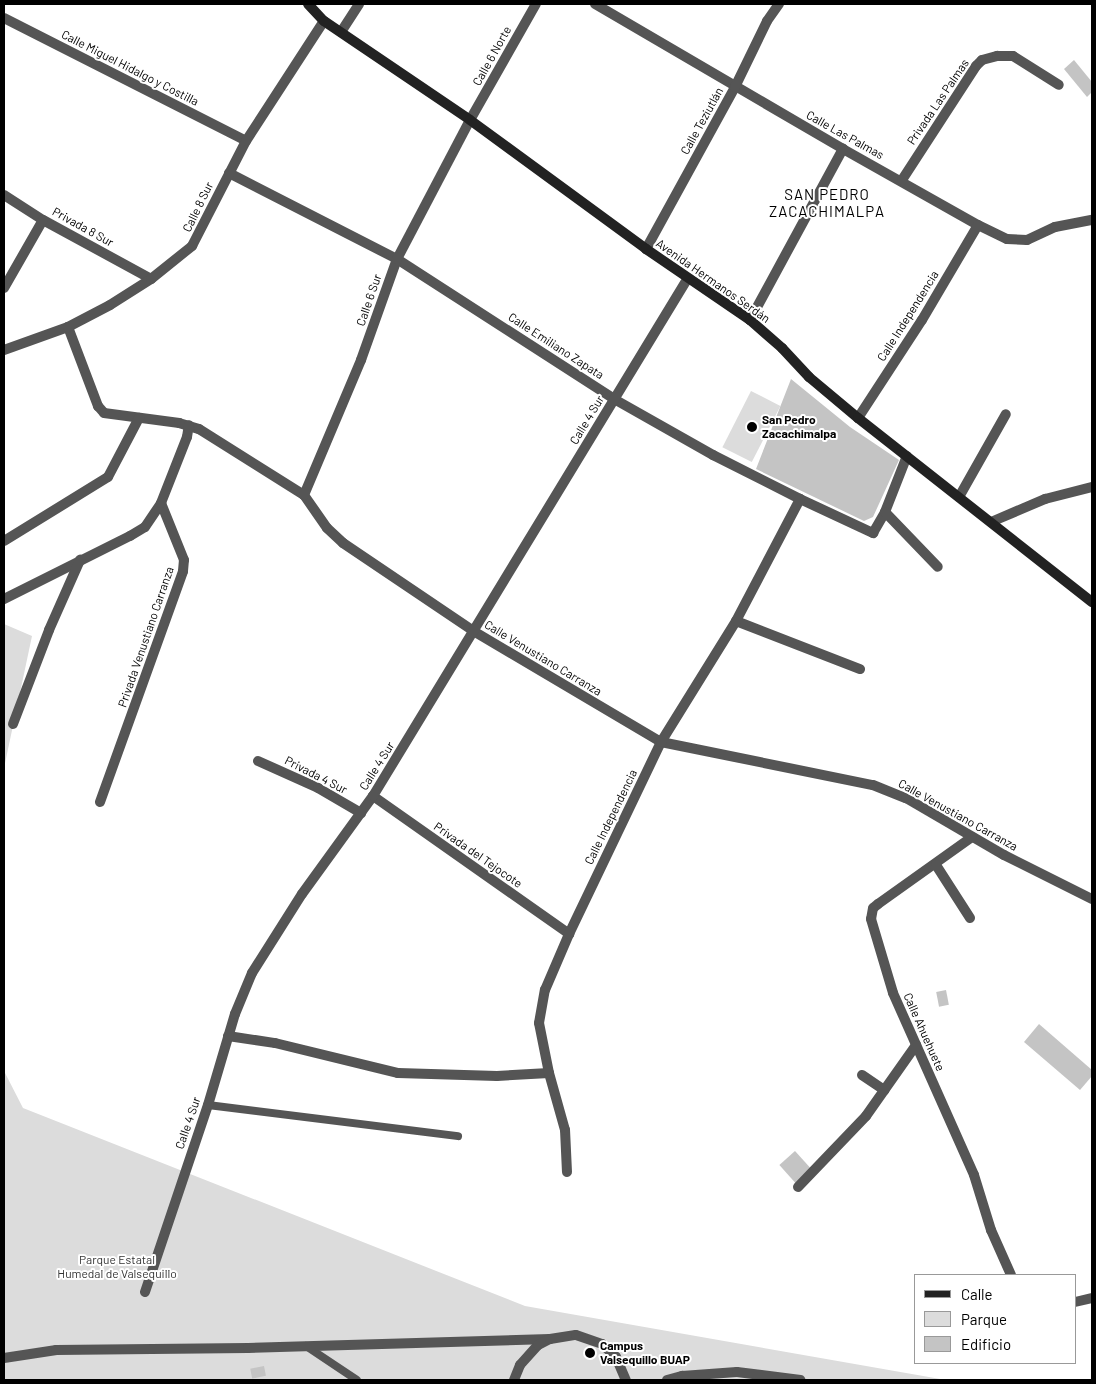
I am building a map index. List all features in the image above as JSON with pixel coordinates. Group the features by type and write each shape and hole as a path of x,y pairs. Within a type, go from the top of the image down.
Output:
{"street":[{"name":"Avenida Hermanos Serdán","path":"308,4 324,21 470,120 646,249 750,320 782,348 809,377 858,418 1092,602"},
{"path":"341,32 359,4"},
{"name":"Calle 6 Norte","path":"470,120 536,4"},
{"name":"Calle Las Palmas","path":"595,4 843,149 902,180 978,225 1007,239 1020,241 1055,227 1092,220"},
{"name":"Calle Teziutlán","path":"646,249 735,87 767,21 779,4"},
{"name":"Calle Miguel Hidalgo y Costilla","path":"4,18 246,141"},
{"name":"Calle 8 Sur","path":"4,350 68,326 132,292 192,246 246,141 324,21"},
{"name":"Privada Las Palmas","path":"902,180 976,66 982,60 997,56 1013,56 1059,85"},
{"name":"Calle 6 Sur","path":"304,495 362,360 397,259 470,120"},
{"path":"750,320 843,149"},
{"name":"Calle Emiliano Zapata","path":"229,173 397,259 614,399 800,499 873,533 885,512"},
{"name":"Privada 8 Sur","path":"4,195 43,220 151,279"},
{"path":"4,288 43,220"},
{"name":"Calle Independencia","path":"858,418 922,320 978,225"},
{"name":"Calle 4 Sur","path":"145,1292 208,1105 240,1001 260,958 302,894 373,796 475,632 688,278"},
{"name":"Calle Venustiano Carranza","path":"68,326 98,406 110,415 189,425 304,495 333,535 475,632 661,742 872,785 906,798 972,837 1092,899"},
{"path":"959,497 1006,414"},
{"path":"4,541 108,477 139,418"},
{"path":"4,599 145,527 161,503 187,437 189,425"},
{"path":"907,456 885,512 938,567"},
{"path":"991,522 1045,499 1092,487"},
{"name":"Calle Independencia","path":"567,1172 566,1130 549,1073 540,1023 541,1006 545,990 569,934 661,742 736,621 800,499"},
{"name":"Privada Venustiano Carranza","path":"100,802 184,571 184,560 161,503"},
{"path":"13,724 49,630 80,560"},
{"path":"736,621 860,669"},
{"name":"Privada 4 Sur","path":"258,761 325,791 361,813"},
{"name":"Privada del Tejocote","path":"373,796 569,934"},
{"name":"Calle Ahuehuete","path":"972,837 936,865 878,904 871,914 874,933 893,993 972,1170 991,1230 1011,1274"},
{"path":"936,865 970,918"},
{"path":"228,1036 275,1043 398,1073 497,1076 549,1073"},
{"path":"798,1187 866,1116 916,1045"},
{"path":"862,1075 884,1090"},
{"path":"1076,1302 1092,1298"},
{"path":"4,1358 56,1350 306,1346 550,1339 576,1335 602,1344 616,1357 626,1380"},
{"path":"514,1380 520,1365 528,1354 550,1339"},
{"path":"667,1380 682,1376 728,1372 800,1380"}],"lane":[{"path":"208,1105 458,1136"},
{"path":"306,1346 357,1380"}],"green space":[{"name":"San Pedro Zacachimalpa","path":"751,391 780,406 752,462 722,447"},
{"path":"4,624 32,636 4,768"},
{"name":"Parque Estatal Humedal de Valsequillo","path":"4,1071 23,1108 525,1306 946,1380 4,1380"}],"building":[{"path":"1074,60 1092,82 1092,92 1087,97 1064,69"},
{"path":"791,379 850,427 899,460 873,517 864,521 756,469"},
{"path":"946,990 949,1005 939,1007 936,992"},
{"path":"1039,1024 1092,1070 1092,1076 1080,1090 1024,1042"},
{"path":"795,1151 812,1170 796,1184 779,1165"},
{"path":"264,1366 266,1376 252,1378 250,1369"}],"place":[{"name":"San Pedro Zacachimalpa","path":"752,427"},
{"name":"Campus Valsequillo BUAP","path":"590,1353"}],"district":[{"name":"SAN PEDRO ZACACHIMALPA","path":"827,202"}]}
